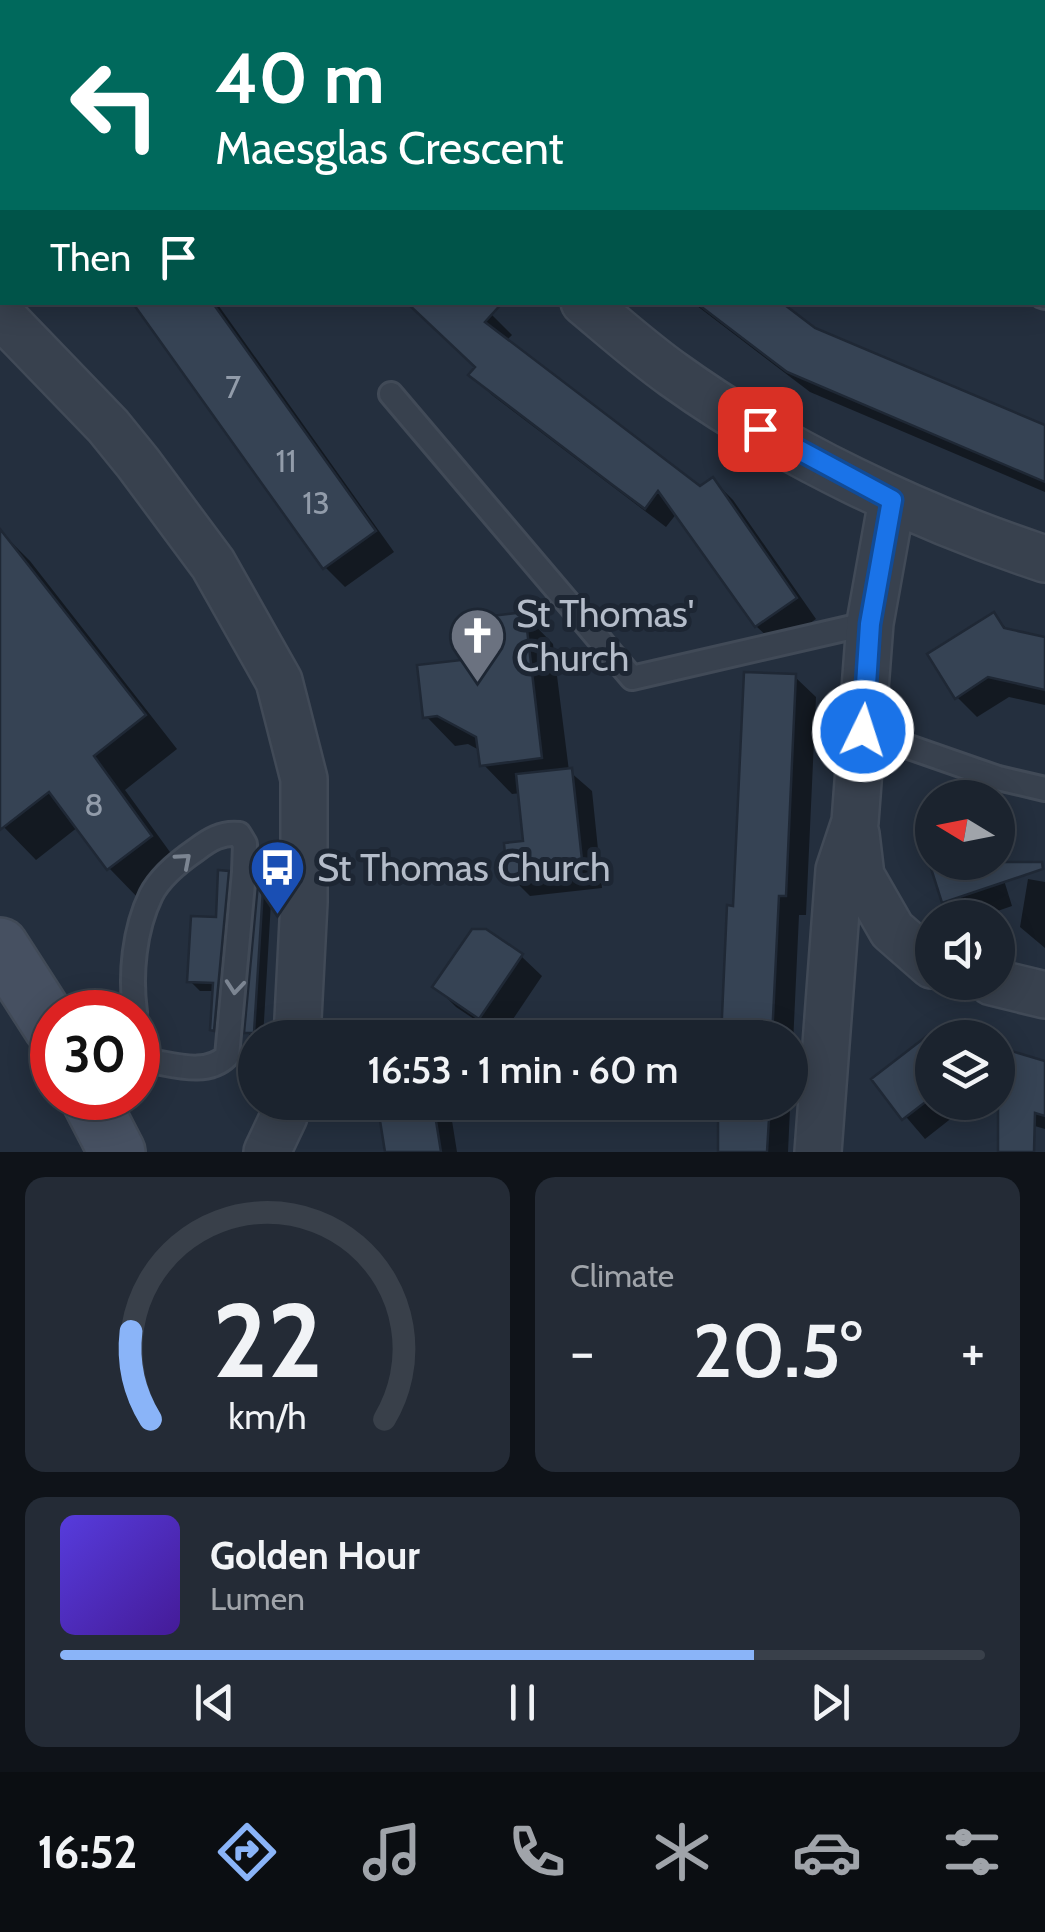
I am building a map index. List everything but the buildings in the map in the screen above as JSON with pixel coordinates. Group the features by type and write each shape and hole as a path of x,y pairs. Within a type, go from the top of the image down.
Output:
{"main road":[{"path":"0,946 30,992"},
{"path":"102,1120 118,1152"}],"street":[{"path":"588,305 674,376 789,446 892,500 1045,559"},
{"path":"0,314 138,462 213,564 279,681 304,779 304,902 298,1020"},
{"path":"892,500 870,624 855,822 861,876 892,930 915,950"},
{"path":"818,1152 839,870 855,822"},
{"path":"1015,988 1045,995"},
{"path":"267,1152 282,1120"}],"lane":[{"path":"391,394 632,678 870,624"},
{"path":"863,731 998,778 1045,788"},
{"path":"132,990 138,942 152,894 178,863 206,842 227,832 239,834 245,844 244,872 227,1056 218,1065 204,1068 160,1066"}],"place":[{"name":"St Thomas' Church","path":"477,685"},
{"name":"St Thomas Church","path":"278,917"}],"route":[{"path":"760,429 892,500 870,624 863,731"}]}
